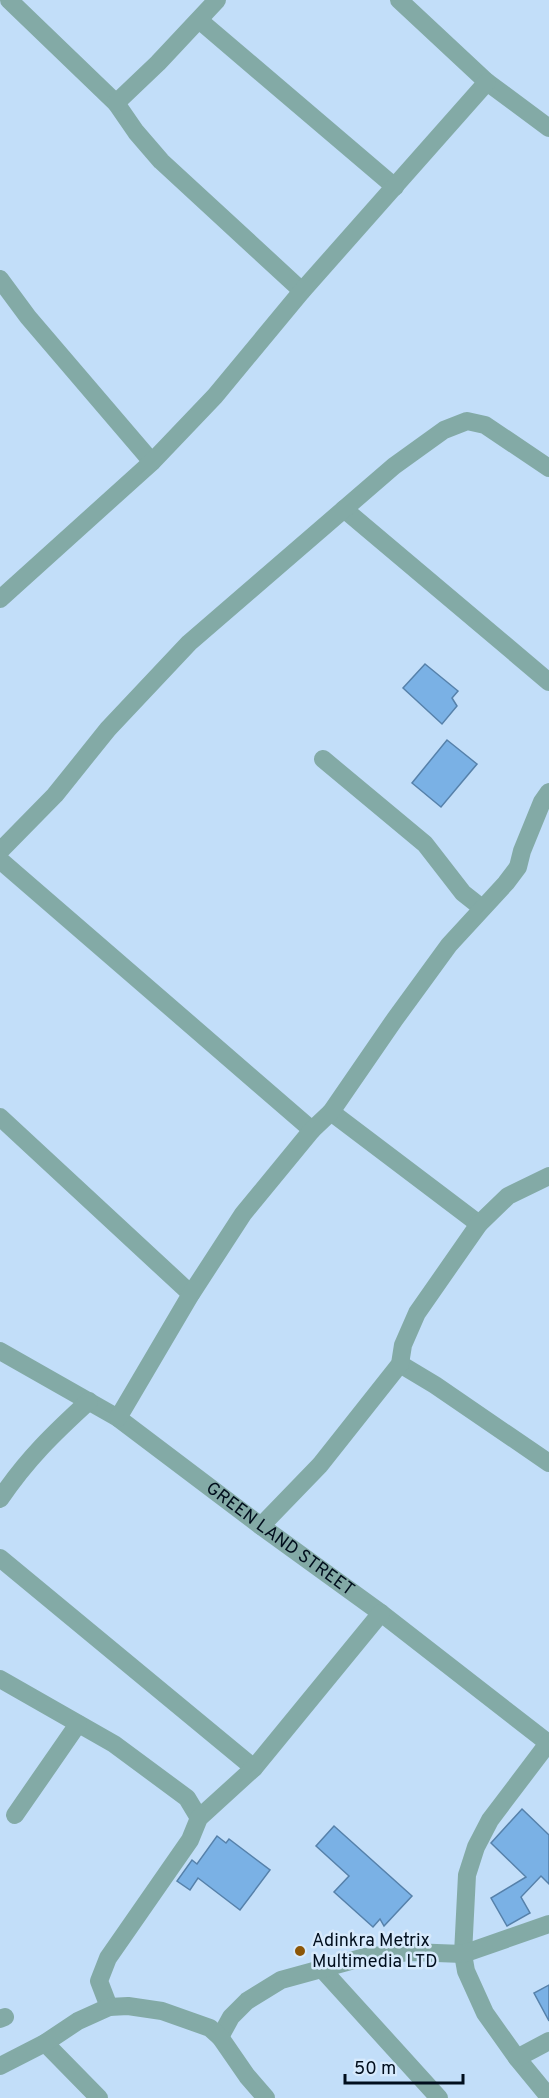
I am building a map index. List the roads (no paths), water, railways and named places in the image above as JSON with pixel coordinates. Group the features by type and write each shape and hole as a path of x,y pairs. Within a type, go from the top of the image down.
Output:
{"street":[{"path":"9,0 116,104 135,132 160,161 302,291"},
{"path":"116,104 217,0"},
{"path":"399,0 487,82 549,128"},
{"path":"199,20 395,187"},
{"path":"3,592 152,462 215,396 302,291 487,82"},
{"path":"0,279 28,317 152,462"},
{"path":"0,851 55,795 108,729 189,643 394,466 444,430 467,421 485,425 549,468"},
{"path":"344,509 549,682"},
{"path":"322,759 425,844 463,893 482,908"},
{"path":"118,1418 243,1214 312,1131 331,1112 449,945 518,867 542,801 549,792"},
{"path":"0,860 312,1131"},
{"path":"331,1112 479,1224"},
{"path":"0,1117 192,1294"},
{"path":"261,1526 320,1465 400,1365 403,1345 417,1313 479,1224 508,1196 549,1176"},
{"name":"GREEN LAND STREET","path":"0,1351 118,1418 381,1613 549,1743"},
{"path":"400,1365 435,1385 549,1463"},
{"path":"0,1499 28,1460 89,1401"},
{"path":"0,1558 254,1768"},
{"path":"109,2007 99,1981 108,1958 190,1840 199,1818 254,1768 381,1613"},
{"path":"0,1679 114,1744 187,1798 199,1818"},
{"path":"15,1815 78,1724"},
{"path":"549,1743 490,1820 476,1847 467,1875 463,1954 466,1971 486,2013 517,2058 549,2097"},
{"path":"220,2037 231,2017 248,2001 281,1980 365,1957 399,1953 463,1954 549,1924"},
{"path":"321,1968 439,2098"},
{"path":"0,2066 45,2043 78,2020 109,2007 128,2006 162,2011 210,2028 220,2037 247,2076 266,2098"},
{"path":"517,2058 549,2041"},
{"path":"45,2043 99,2098"}],"place":[{"name":"Adinkra Metrix Multimedia LTD","path":"300,1951"}]}
